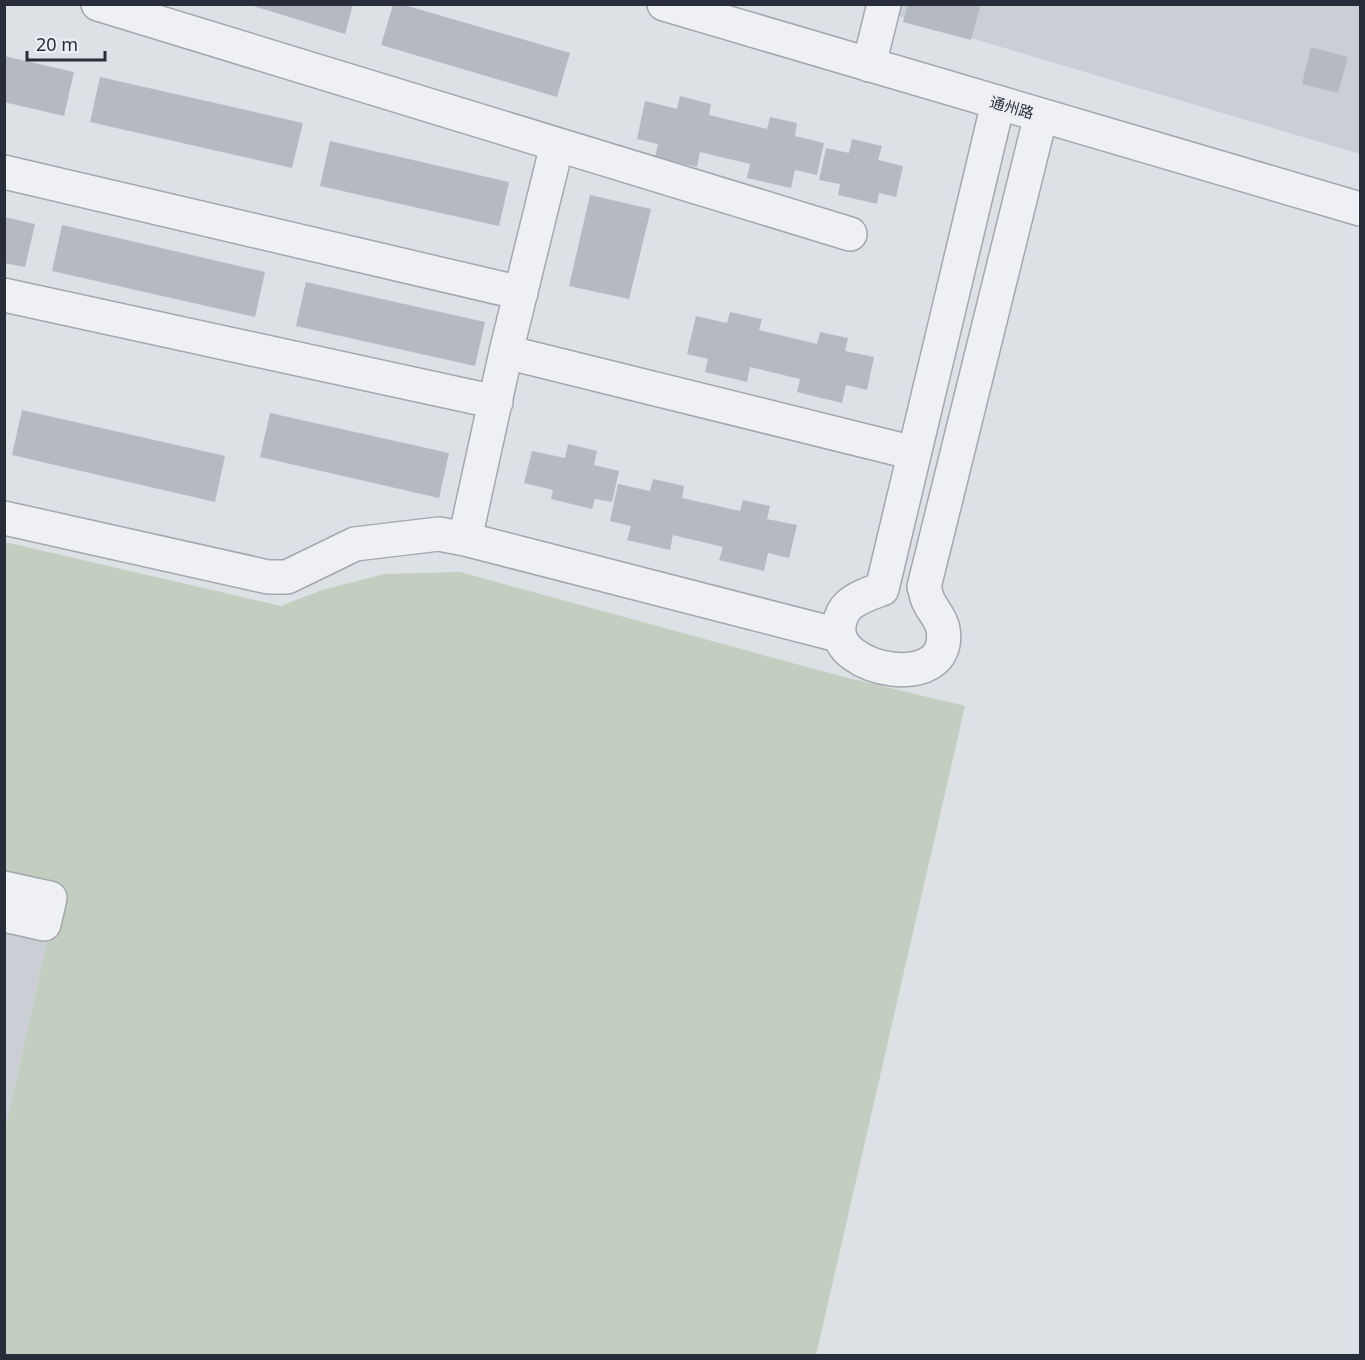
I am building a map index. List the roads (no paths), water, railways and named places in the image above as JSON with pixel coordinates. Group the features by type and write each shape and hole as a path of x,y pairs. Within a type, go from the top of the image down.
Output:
{"street":[{"path":"98,4 850,234"},
{"name":"通州路","path":"664,4 1360,209"},
{"path":"869,65 884,4"},
{"path":"882,589 998,103"},
{"path":"928,600 882,589 848,606 840,618 838,634 843,644 856,656 871,663 901,671 918,669 934,660 941,646 943,630 924,587 1041,115"},
{"path":"465,539 557,145"},
{"path":"4,172 521,293"},
{"path":"4,295 496,402"},
{"path":"507,352 914,453"},
{"path":"906,489 946,499"},
{"path":"4,518 268,577 287,577 355,544 439,534 838,634"},
{"path":"4,888 50,898 45,924 4,915"}]}
